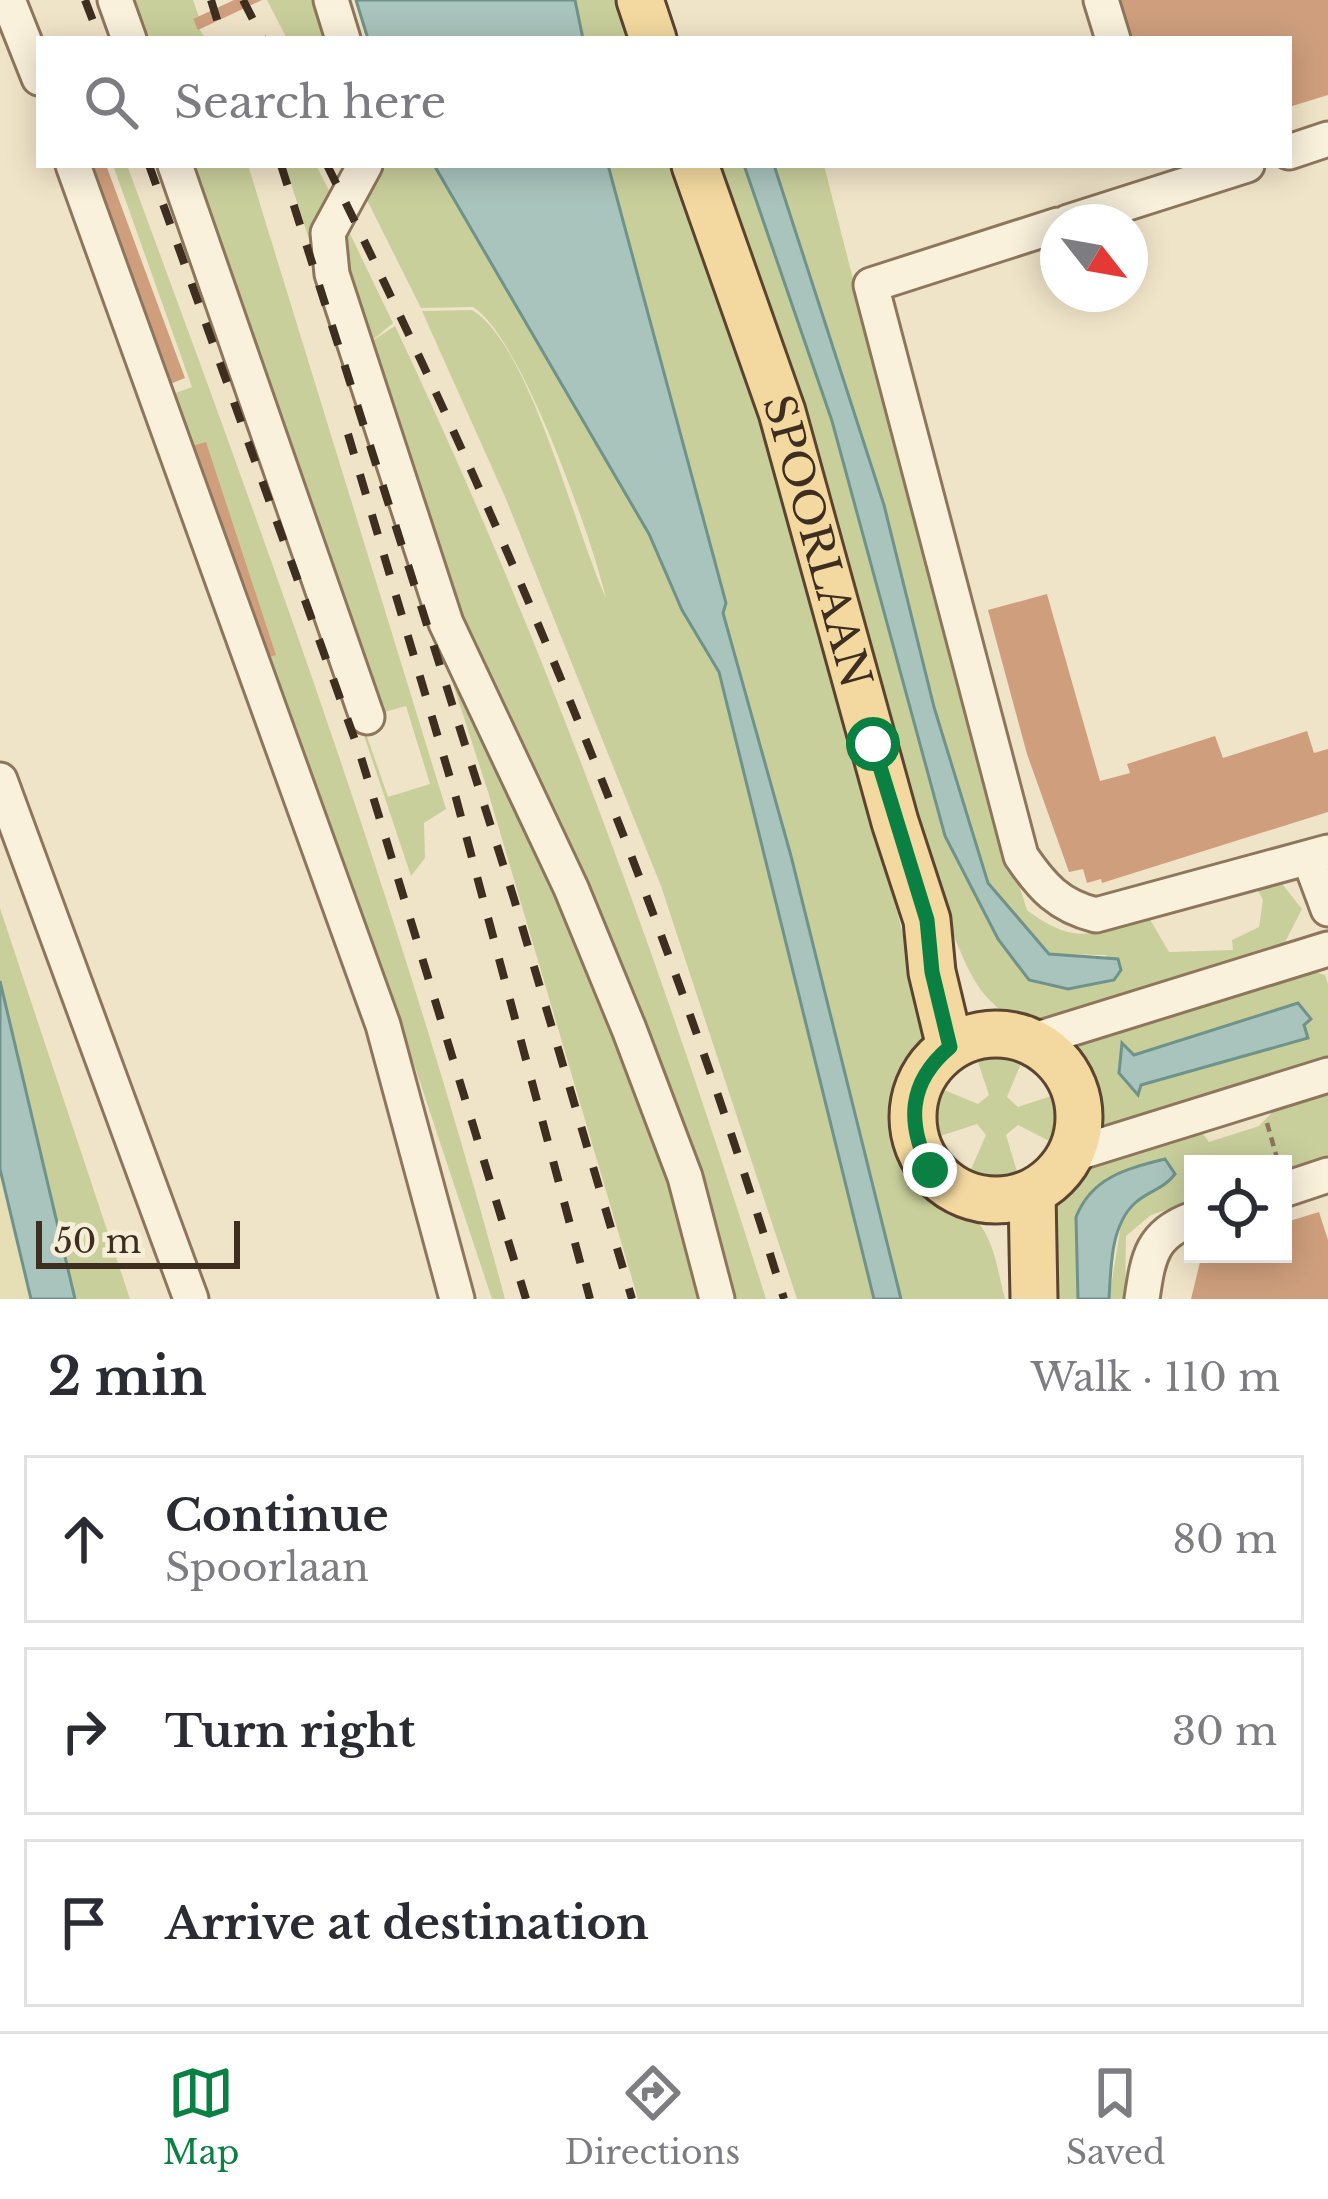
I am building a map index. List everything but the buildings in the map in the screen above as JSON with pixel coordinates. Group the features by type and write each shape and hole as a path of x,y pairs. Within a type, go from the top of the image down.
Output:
{"main road":[{"path":"640,0 651,36"},
{"name":"SPOORLAAN","path":"696,168 782,412 889,802 927,920 932,972 950,1047"},
{"name":"SPOORLAAN","path":"927,920 1012,1036"},
{"path":"1012,1036 1058,1062 1076,1090 1079,1133 1057,1175 1031,1193 984,1202 965,1197 930,1170 914,1137 912,1104 927,1069 950,1047 1012,1036"},
{"path":"1031,1193 1034,1299"},
{"path":"984,1202 1022,1299"}],"street":[{"path":"8,0 36,71"},
{"path":"115,0 128,36"},
{"path":"331,0 342,36"},
{"path":"1101,0 1112,36"},
{"path":"1292,151 1328,139"},
{"path":"75,168 383,1025 457,1299"},
{"path":"176,168 367,718"},
{"path":"363,168 328,233 332,274 446,623 571,887 629,1029 685,1177 718,1299"},
{"path":"1105,204 1158,178 1226,168"},
{"path":"1040,231 871,285 1021,856 1043,889 1072,909 1096,916 1319,855 1328,909"},
{"path":"0,780 190,1299"},
{"path":"1012,1036 1328,949"},
{"path":"1071,1155 1328,1075"},
{"path":"1292,1187 1328,1175"},
{"path":"1142,1299 1149,1251 1167,1228 1184,1222"}],"path":[{"path":"1265,1117 1276,1155"}],"shaded area":[{"path":"0,1169 31,1299 0,1299"}],"green space":[{"path":"121,0 193,0 199,17 193,20 204,36 134,36"},
{"path":"267,0 324,0 335,36 285,36"},
{"path":"575,0 622,0 634,36 582,36"},
{"path":"114,168 128,168 329,728 422,1012 505,1299 492,1299 413,1061 402,1062 173,394 192,387"},
{"path":"180,168 249,168 446,809 424,823 425,858 411,876 294,526 388,797 430,784 406,706 374,715"},
{"path":"286,168 318,168 336,204 318,257 559,876 712,1299 638,1299 489,795"},
{"path":"371,168 436,168 649,534 682,610 719,672 874,1299 797,1299 661,886 506,499 422,311 472,310 513,360 550,442 606,598 552,441 512,356 492,325 473,307 421,308 361,188"},
{"path":"609,168 681,168 768,444 910,963 927,1045 905,1081 897,1139 914,1176 930,1192 972,1216 983,1229 1005,1299 901,1299 791,856 722,612 726,603"},
{"path":"714,168 745,168 832,421 945,836 998,939 1029,980 1068,989 1114,980 1106,955 1049,954 988,884 934,707 884,505 775,168 825,168 958,692 1027,910 1059,929 1086,934 1148,916 1169,952 1233,950 1232,940 1259,927 1263,900 1255,885 1283,885 1302,909 1283,946 1038,1029 989,1000 947,920"},
{"path":"341,215 393,323 369,343 395,326 550,684 642,928 766,1299 723,1299 686,1162 581,895 436,584 336,281 330,239"},
{"path":"0,908 130,1299 75,1299 0,981"},
{"path":"1309,970 1325,975 1328,984 1328,1065 1093,1137 1090,1085 1080,1064 1061,1043","holes":["1298,1004 1307,1037 1140,1086 1141,1092 1123,1044 1134,1055"]},
{"path":"991,1049 1025,1054 1007,1097 1018,1107 1060,1093 1065,1113 1057,1145 1018,1125 1006,1135 1019,1178 985,1182 968,1176 986,1135 977,1124 934,1138 930,1122 937,1087 978,1104 989,1095 975,1053"},
{"path":"1328,1090 1328,1158 1292,1170 1292,1155 1184,1155 1184,1204 1151,1215 1126,1236 1125,1299 1109,1299 1121,1224 1135,1203 1174,1174 1165,1160 1076,1217 1078,1299 1047,1299 1045,1214 1067,1176 1086,1163 1134,1147 1203,1134 1209,1142 1259,1126 1281,1103"}],"water":[{"path":"356,0 575,0 582,36 367,36"},
{"path":"436,168 609,168 726,603 723,613 791,856 901,1299 874,1299 719,672 682,610 649,534"},
{"path":"745,168 775,168 884,505 934,707 988,883 1049,954 1118,959 1121,970 1114,980 1068,989 1029,980 998,939 945,836 832,421"},
{"path":"0,981 75,1299 31,1299 0,1169"},
{"path":"1298,1003 1311,1019 1304,1025 1308,1038 1141,1085 1138,1095 1119,1073 1122,1043 1134,1055"},
{"path":"1165,1159 1175,1174 1135,1203 1121,1223 1113,1248 1109,1299 1078,1299 1076,1217 1083,1203 1112,1177"}],"railway":[{"path":"85,0 99,36"},
{"path":"211,0 222,36"},
{"path":"243,0 261,36"},
{"path":"150,168 360,754 526,1299"},
{"path":"282,168 514,899 632,1299"},
{"path":"328,168 458,442 579,723 688,1008 784,1299"},
{"path":"348,434 456,798 590,1299"}],"route":[{"path":"873,744 927,920 932,972 946,1016 950,1047 927,1069 912,1104 914,1137 930,1170"}]}
